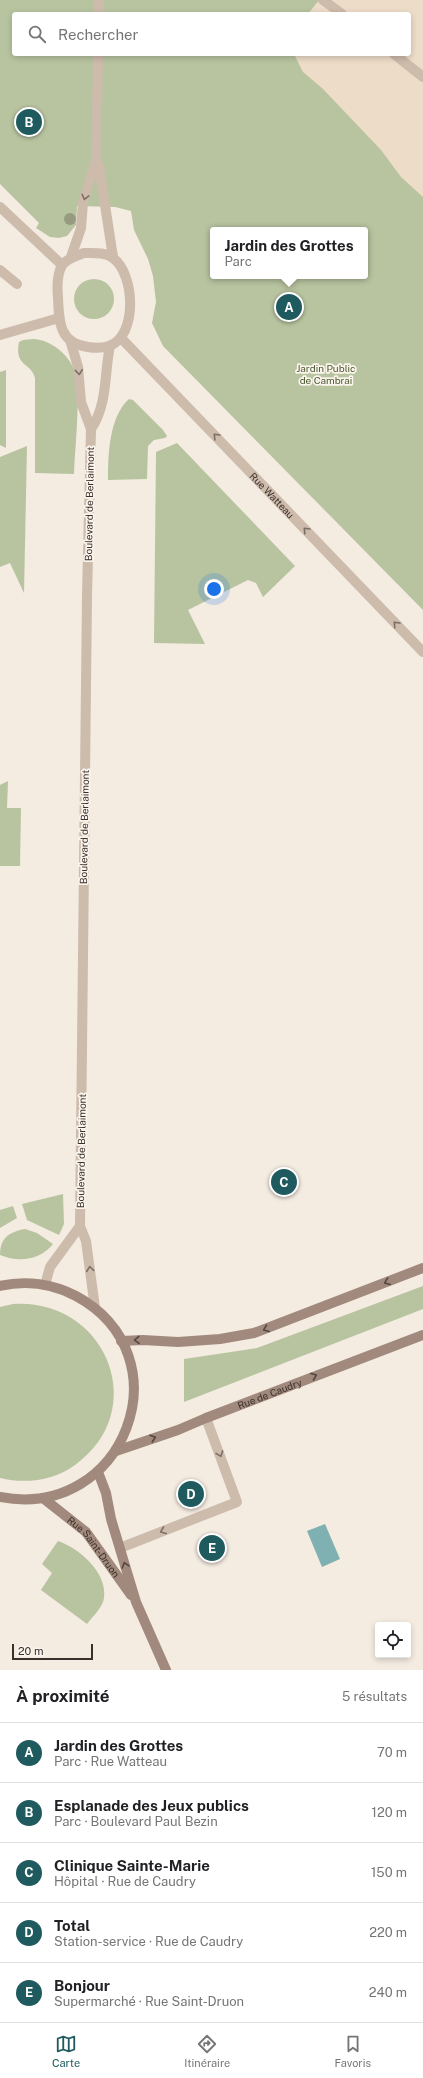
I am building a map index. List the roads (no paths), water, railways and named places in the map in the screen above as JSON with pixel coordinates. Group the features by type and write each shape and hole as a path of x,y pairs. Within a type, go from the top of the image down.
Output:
{"main road":[{"path":"121,1341 143,1340 178,1342 220,1339 254,1333 423,1268"},
{"path":"0,1286 17,1283 45,1285 71,1293 95,1308 110,1324 121,1341 131,1368 134,1391 129,1424 116,1450 98,1472 74,1488 43,1498 12,1499 0,1496"},
{"name":"Rue de Caudry","path":"116,1450 178,1430 423,1335"},
{"name":"Rue Saint-Druon","path":"98,1472 106,1493 136,1602 166,1670"},
{"name":"Rue Saint-Druon","path":"43,1498 86,1532 136,1602"}],"street":[{"path":"99,0 99,12"},
{"path":"323,0 339,12"},
{"path":"98,56 96,160 103,188 112,257"},
{"path":"397,56 423,77"},
{"path":"71,257 81,228 83,202 96,160"},
{"path":"0,207 62,265"},
{"path":"84,253 98,253 112,257 122,266 129,292 128,319 121,338 110,346 94,348 71,343 64,335 59,318 57,290 62,265 71,257 84,253"},
{"path":"0,270 17,284"},
{"path":"0,334 59,318"},
{"name":"Rue Watteau","path":"121,338 423,652"},
{"name":"Boulevard de Berlaimont","path":"71,343 78,367 81,402 91,429 87,596 80,1226 86,1241 95,1308"},
{"name":"Boulevard de Berlaimont","path":"91,429 97,420 104,402 106,365 110,346"},
{"path":"45,1285 50,1267 80,1226"},
{"path":"120,1548 237,1502 206,1418"}],"water":[{"path":"325,1524 340,1559 322,1567 307,1531"}],"place":[{"name":"Esplanade des Jeux publics","path":"29,122"},
{"name":"Jardin des Grottes","path":"289,307"},
{"name":"Clinique Sainte-Marie","path":"284,1182"},
{"name":"Total","path":"191,1494"},
{"name":"Bonjour","path":"212,1548"}],"park label":[{"name":"Jardin Public de Cambrai","path":"326,374"}]}
